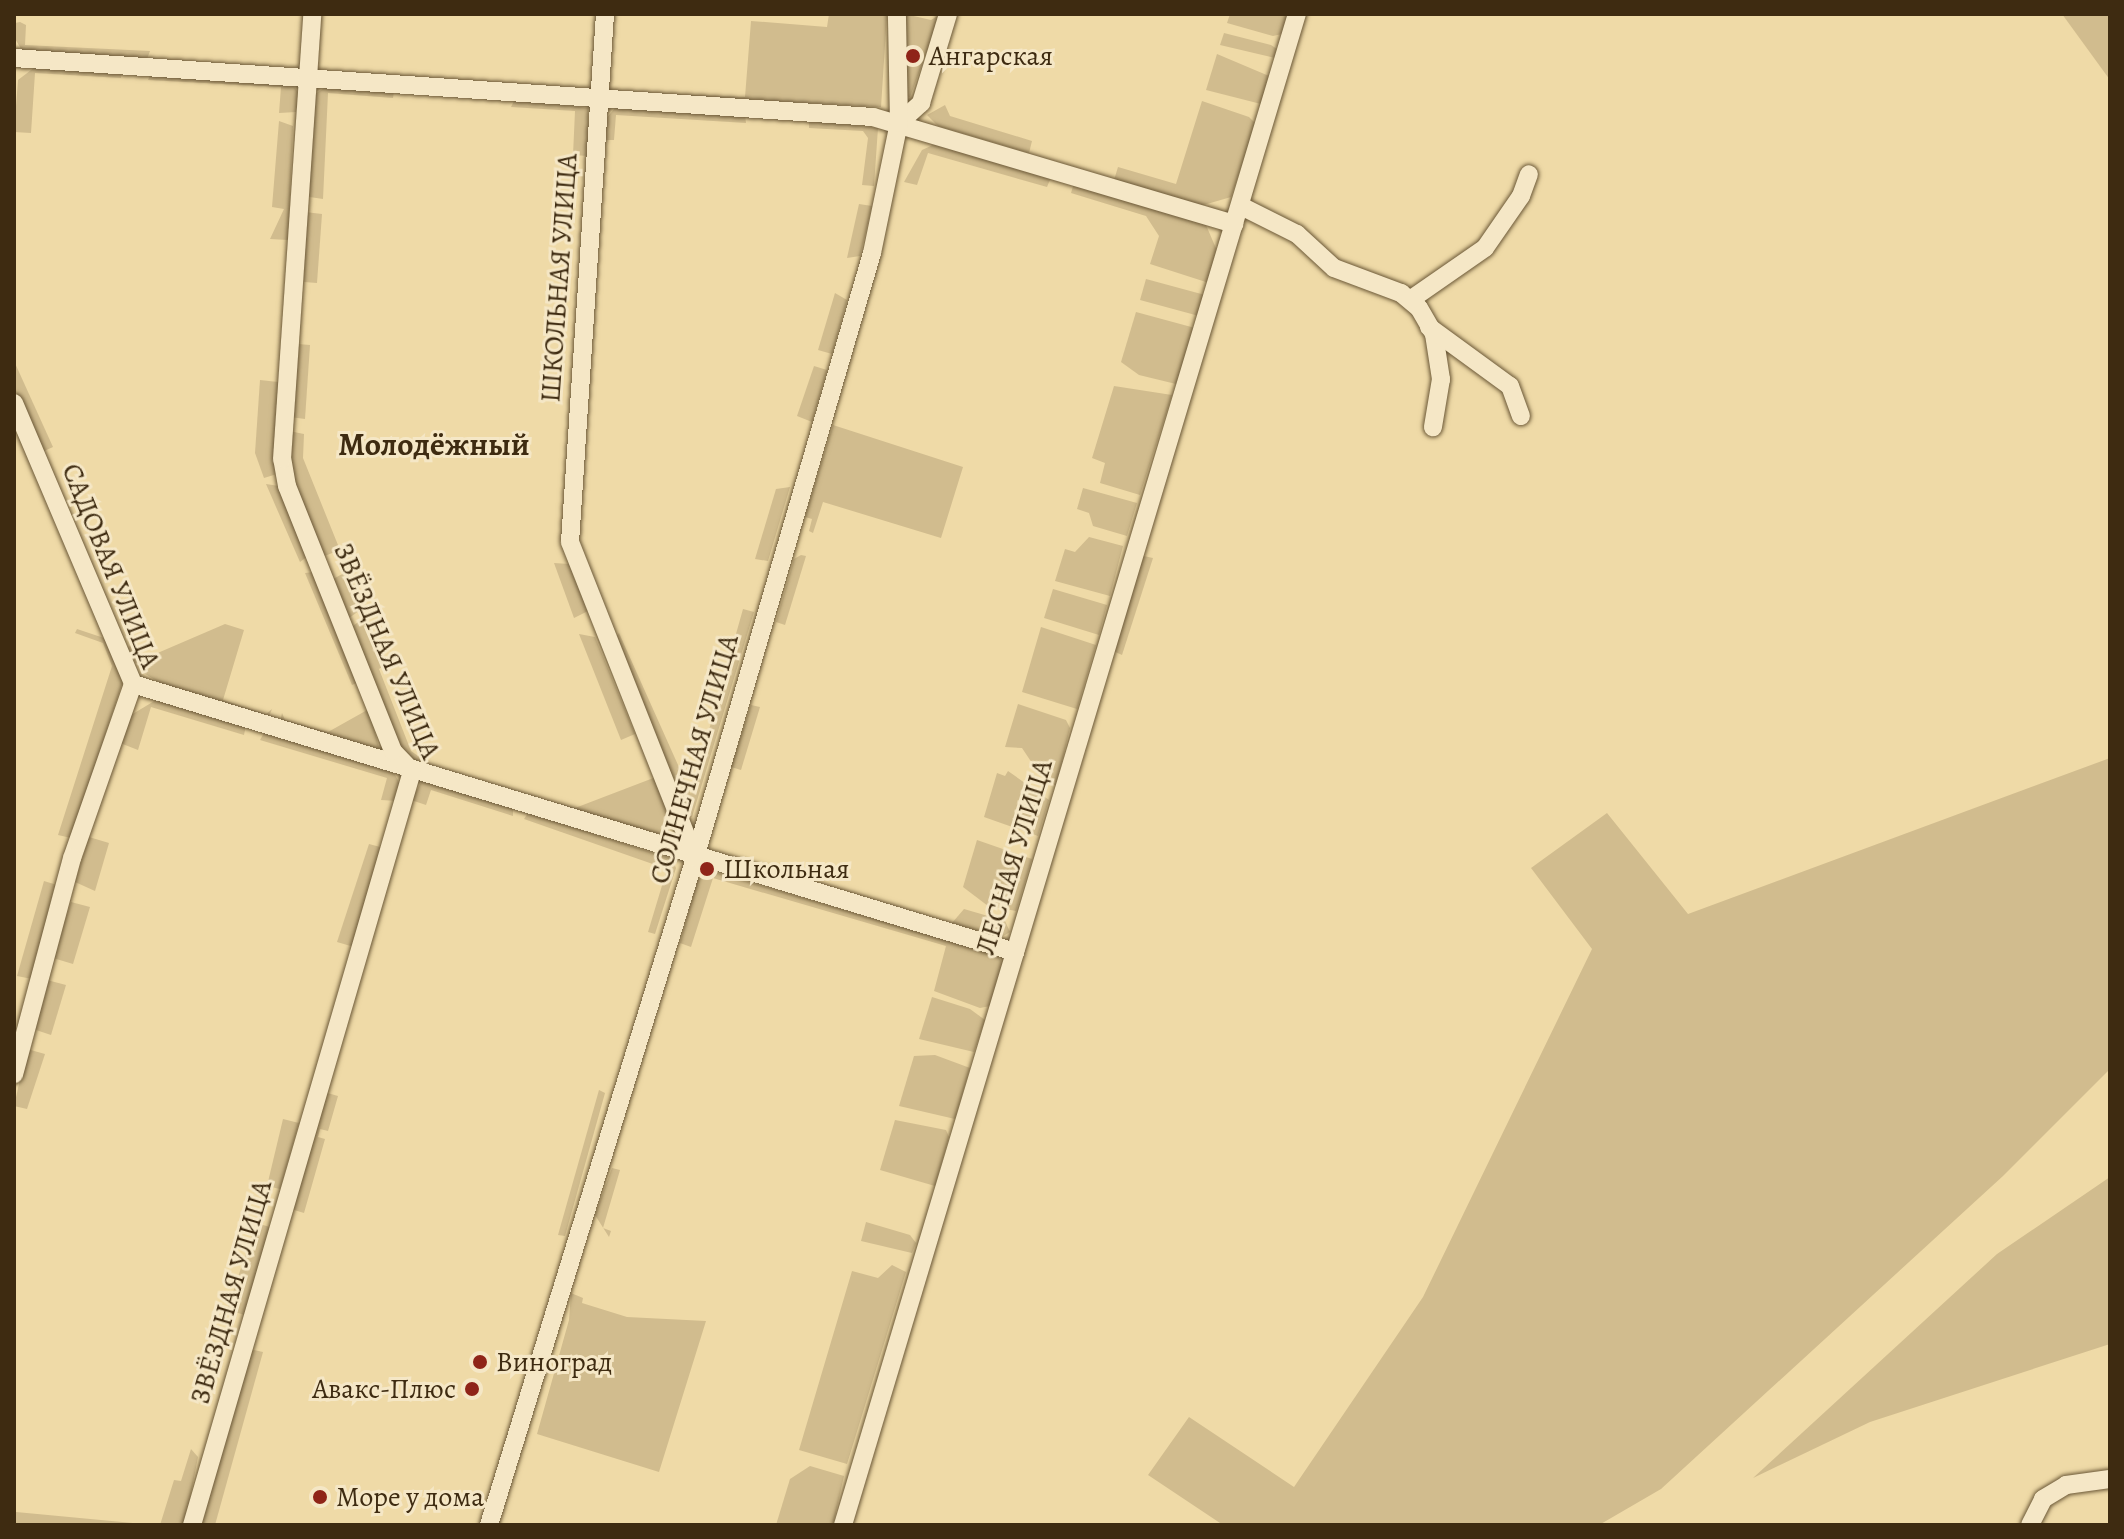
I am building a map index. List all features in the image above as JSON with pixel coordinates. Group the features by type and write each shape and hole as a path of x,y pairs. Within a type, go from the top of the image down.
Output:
{"street":[{"name":"ЗВЁЗДНАЯ УЛИЦА","path":"192,1525 412,771 393,751 287,486 282,459 312,14"},
{"name":"ШКОЛЬНАЯ УЛИЦА","path":"605,14 570,542 695,858"},
{"path":"897,14 899,123"},
{"name":"СОЛНЕЧНАЯ УЛИЦА","path":"489,1525 695,858 872,253 899,123 921,103 948,14"},
{"name":"ЛЕСНАЯ УЛИЦА","path":"843,1525 1297,14"},
{"path":"14,58 292,74 308,81 600,99 899,123 1238,215 1297,234 1345,274 1410,300 1429,327 1510,386 1521,416"},
{"path":"1410,300 1485,248 1521,196 1529,174"},
{"path":"1429,327 1441,379 1433,427"},
{"name":"САДОВАЯ УЛИЦА","path":"14,403 133,684 72,858 14,1074"},
{"path":"133,684 695,858 1015,952"},
{"path":"2030,1525 2043,1499 2066,1485 2110,1479"}],"shaded area":[{"path":"829,14 887,14 881,107 620,92 745,97 751,21 827,27"},
{"path":"905,14 931,20 941,14 910,97 905,96"},
{"path":"1230,14 1288,14 1282,34 1273,36 1227,23"},
{"path":"2062,14 2110,14 2110,80"},
{"path":"15,23 26,25 25,45 150,51 147,59 23,52 14,37"},
{"path":"1224,33 1271,45 1277,49 1275,58 1220,45"},
{"path":"1217,54 1269,76 1261,104 1206,90"},
{"path":"35,67 122,70 121,78 35,73 31,133 14,132 18,80"},
{"path":"150,75 291,82 299,94 296,112 279,113 281,87 148,80"},
{"path":"327,86 394,91 393,98 328,93 323,199 303,196 315,94"},
{"path":"515,99 588,108 588,156 573,155 575,111 511,107"},
{"path":"1202,101 1249,117 1256,124 1231,197 1200,206 1114,180 1118,167 1176,184"},
{"path":"945,105 950,116 1032,141 1029,153 938,126 927,115"},
{"path":"615,108 745,114 746,123 616,115 614,140 603,140 605,120"},
{"path":"809,120 878,128 874,186 862,185 868,138 863,131 809,128"},
{"path":"279,121 293,126 288,240 270,239 284,209 272,207"},
{"path":"935,144 1052,175 1047,187 928,153 917,185 904,182 922,150"},
{"path":"1074,183 1206,225 1218,253 1209,283 1150,264 1159,236 1146,216 1071,193"},
{"path":"859,204 872,206 860,256 847,258"},
{"path":"305,212 322,214 317,283 304,282"},
{"path":"1146,279 1205,295 1199,316 1140,300"},
{"path":"835,293 847,300 832,354 818,350"},
{"path":"1136,312 1195,328 1176,384 1139,375 1121,362"},
{"path":"298,344 310,345 305,419 290,417"},
{"path":"14,361 53,447 42,452 14,387"},
{"path":"814,366 827,370 812,422 797,416"},
{"path":"260,380 278,382 277,474 264,478 255,453"},
{"path":"1114,386 1172,395 1140,495 1100,483 1105,463 1092,458"},
{"path":"833,425 963,467 941,538 823,502 813,533 809,531 812,519 805,517"},
{"path":"289,431 304,434 303,458 340,550 322,557 293,484"},
{"path":"266,484 279,486 308,556 300,562"},
{"path":"790,487 768,561 755,559 776,489"},
{"path":"1083,488 1137,503 1127,536 1093,526 1089,513 1077,509"},
{"path":"1089,537 1123,546 1110,596 1055,581 1065,549 1075,552"},
{"path":"1139,555 1153,558 1122,655 1111,650"},
{"path":"806,556 785,625 776,622 794,559"},
{"path":"554,563 569,564 588,611 574,618"},
{"path":"348,571 363,608 349,618 333,579"},
{"path":"314,572 359,682 352,685 305,573"},
{"path":"1053,589 1107,605 1099,635 1044,618"},
{"path":"743,609 754,612 692,817 686,814 613,640 619,633 691,794"},
{"path":"366,616 385,665 379,669 411,751 438,770 575,808 656,777 671,814 667,842 424,768 401,753 353,626"},
{"path":"225,624 244,630 223,700 266,714 272,709 268,719 170,689 142,672 126,649 132,644 139,661"},
{"path":"1041,627 1096,645 1077,709 1022,692"},
{"path":"77,629 107,639 124,678 71,838 58,835 112,666 103,643 75,633"},
{"path":"579,634 595,637 635,734 621,740"},
{"path":"156,700 246,725 244,735 151,707 138,750 120,743 131,715"},
{"path":"1018,704 1066,720 1070,728 1056,786 1040,775 1022,748 1005,747"},
{"path":"751,705 760,707 741,770 731,767"},
{"path":"369,709 380,752 280,722 282,713 285,720 328,732"},
{"path":"265,731 394,773 400,784 397,801 381,800 387,778 260,740"},
{"path":"2110,758 2110,1069 2003,1176 1661,1489 1599,1525 1223,1525 1148,1475 1189,1417 1294,1487 1423,1297 1592,949 1531,868 1607,813 1688,914"},
{"path":"1008,771 1049,800 1038,836 984,817 997,773 1005,776"},
{"path":"422,781 513,807 513,816 431,790 426,805 411,800"},
{"path":"528,813 672,859 676,868 655,934 648,932 667,869 524,819"},
{"path":"89,837 109,843 95,891 75,882"},
{"path":"977,840 1032,859 1016,911 988,906 963,887"},
{"path":"369,844 384,848 354,947 337,942"},
{"path":"714,872 997,955 1004,965 990,1006 980,1008 934,991 946,946 713,878 691,947 680,943 698,879"},
{"path":"44,881 57,885 32,979 17,976"},
{"path":"71,902 90,907 73,964 53,958"},
{"path":"964,909 1005,921 1010,932 1000,938 952,923"},
{"path":"47,980 66,985 51,1035 33,1029"},
{"path":"932,997 970,1009 985,1020 974,1052 919,1039"},
{"path":"27,1049 45,1054 27,1109 14,1106"},
{"path":"935,1055 970,1068 955,1119 899,1106 914,1056"},
{"path":"599,1090 605,1093 565,1236 558,1235"},
{"path":"324,1092 338,1096 328,1131 320,1129 318,1137 325,1139 304,1213 291,1209"},
{"path":"283,1119 299,1123 280,1189 267,1186"},
{"path":"895,1120 946,1130 949,1137 935,1186 880,1170"},
{"path":"612,1168 620,1170 603,1228 595,1215"},
{"path":"2110,1177 2110,1344 1870,1422 1753,1478 1997,1254"},
{"path":"866,1222 910,1235 916,1243 912,1253 861,1241"},
{"path":"256,1223 270,1227 245,1315 227,1310"},
{"path":"892,1265 906,1272 847,1464 799,1450 852,1271 878,1278"},
{"path":"571,1293 583,1298 582,1303 627,1317 706,1321 659,1472 537,1434 569,1320"},
{"path":"249,1349 263,1352 215,1525 202,1525"},
{"path":"191,1449 198,1457 185,1525 160,1525 174,1480 181,1481"},
{"path":"810,1466 844,1476 833,1525 776,1525 790,1479"},
{"path":"16,1512 154,1525 14,1525"}],"place":[{"name":"Ангарская","path":"913,56"},
{"name":"Школьная","path":"707,869"},
{"name":"Виноград","path":"480,1362"},
{"name":"Авакс-Плюс","path":"472,1389"},
{"name":"Море у дома","path":"320,1497"}],"district":[{"name":"Молодёжный","path":"434,444"}]}
